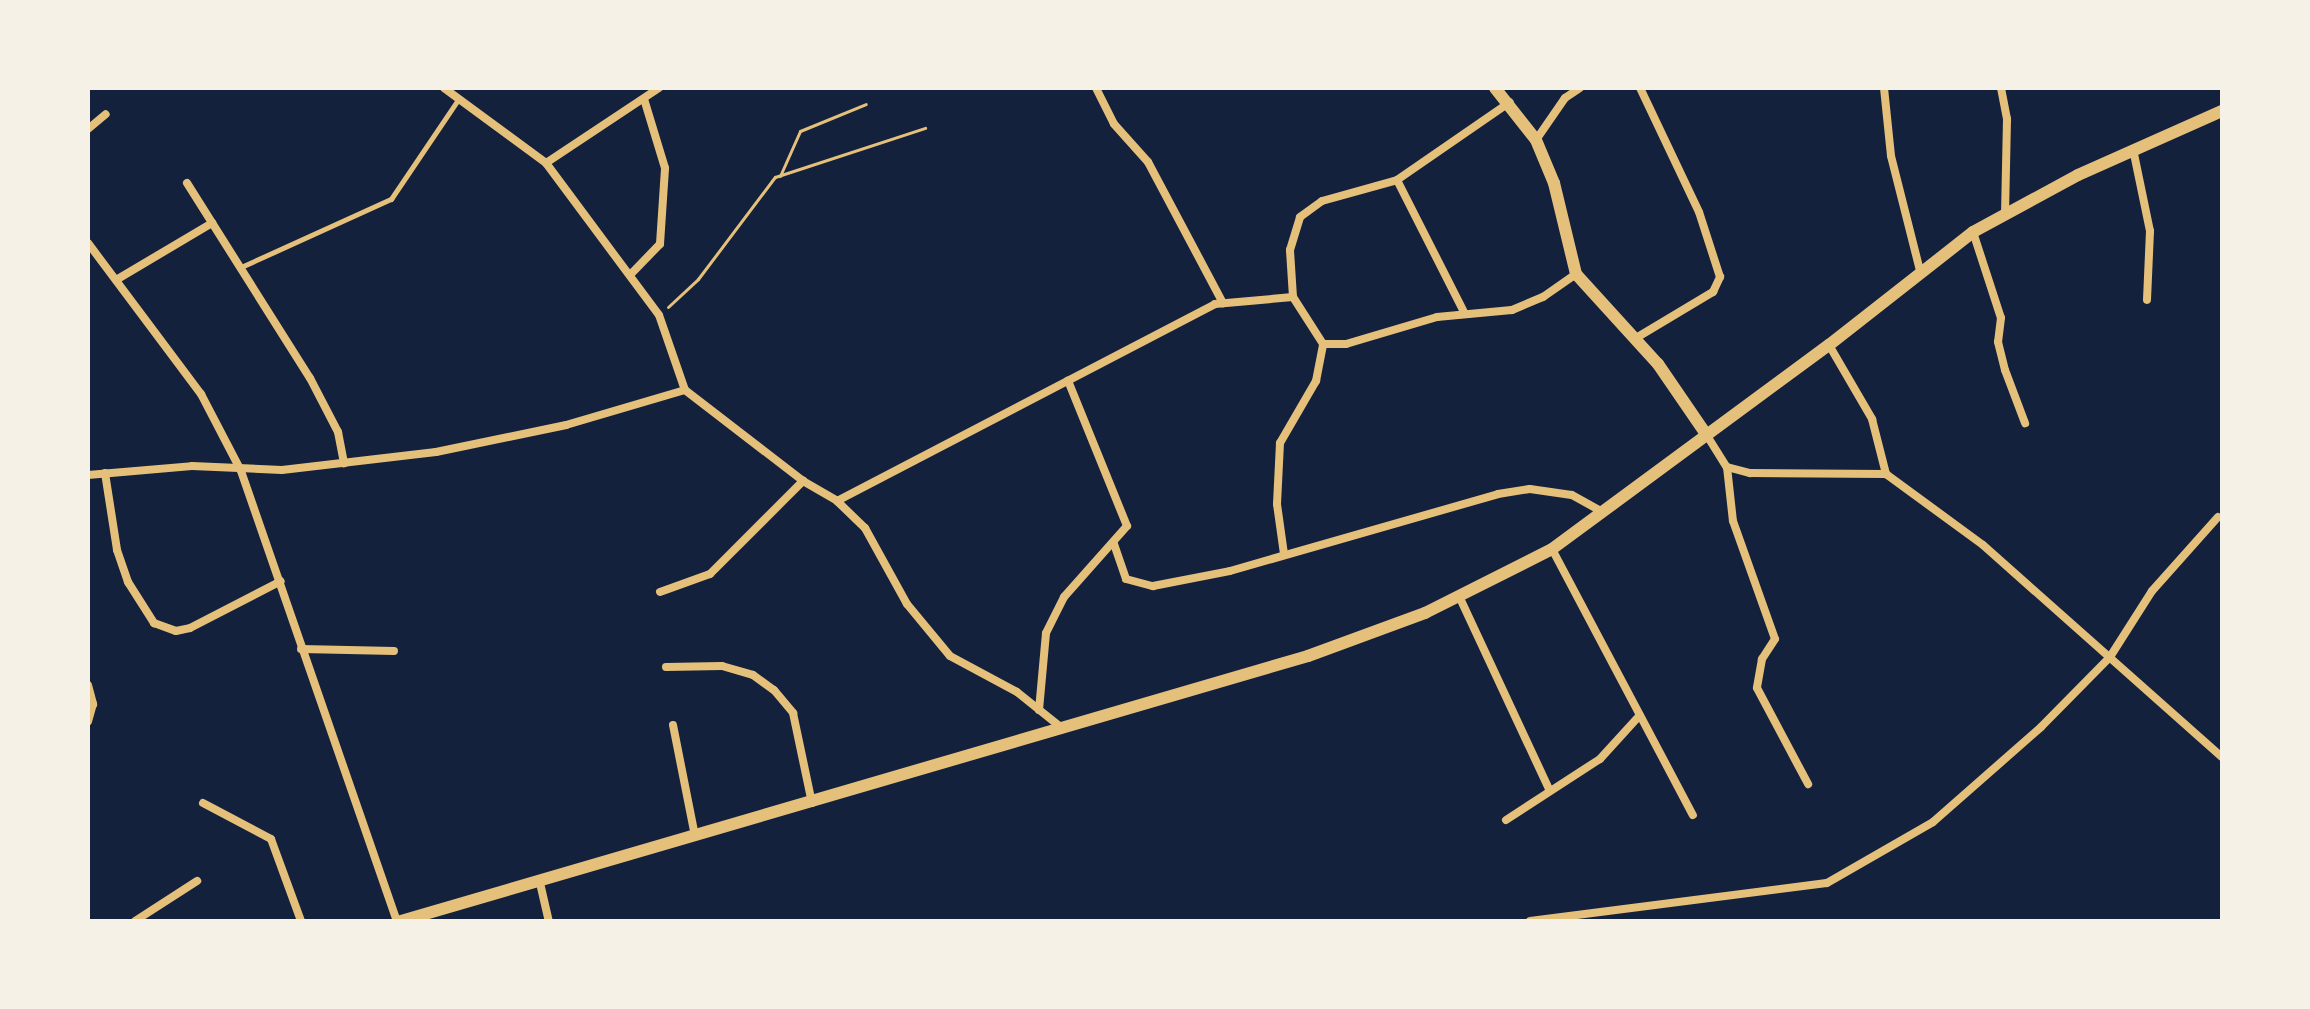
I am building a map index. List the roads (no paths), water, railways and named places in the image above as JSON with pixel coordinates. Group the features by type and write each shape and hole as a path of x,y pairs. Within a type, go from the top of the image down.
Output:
{"street":[{"path":"444,88 546,163 659,315 685,390 803,481 837,501 865,528 907,604 940,646 1039,710 1063,730"},
{"path":"546,163 659,88"},
{"path":"1096,88 1114,124 1148,162 1223,303"},
{"path":"1495,88 1510,102 1536,140 1554,183 1576,274 1636,338 1727,467 1733,521 1775,639 1762,659 1757,688 1808,784"},
{"path":"1536,140 1565,98 1580,88"},
{"path":"1636,338 1713,292 1720,277 1699,212 1640,88"},
{"path":"1884,88 1896,182 1920,271"},
{"path":"2001,88 2007,119 2005,212"},
{"path":"630,275 660,244 665,168 644,99"},
{"path":"1284,554 1277,504 1280,443 1316,381 1323,344 1293,297 1290,250 1300,217 1322,201 1397,180 1510,102"},
{"path":"88,243 201,394 241,471 399,921 812,804 1308,656 1459,596 1552,549 1829,345 1973,232 2005,212 2133,149 2222,111"},
{"path":"88,129 106,114"},
{"path":"2133,149 2150,231 2147,300"},
{"path":"1397,180 1464,312"},
{"path":"187,183 327,409 342,444 344,463"},
{"path":"116,280 212,223"},
{"path":"1973,232 2001,318 1998,342 2005,370 2025,423"},
{"path":"1323,344 1346,344 1464,312 1512,310 1543,297 1576,274"},
{"path":"837,501 1068,381 1167,324 1223,303 1293,297"},
{"path":"1829,345 1872,419 1886,474"},
{"path":"1039,710 1046,633 1072,586 1114,544 1127,526 1068,381"},
{"path":"88,475 192,466 241,471 344,463 490,443 685,390"},
{"path":"1727,467 1787,477 1886,474 1983,545 2222,757"},
{"path":"105,473 117,550 128,582 154,623 176,631 190,628 281,581"},
{"path":"660,592 710,574 803,481"},
{"path":"1114,544 1126,579 1153,586 1530,489 1572,495 1603,512"},
{"path":"1530,921 1827,883 1933,822 2041,727 2110,657 2152,591 2218,517"},
{"path":"1552,549 1693,815"},
{"path":"1459,596 1550,791"},
{"path":"301,649 394,651"},
{"path":"666,667 722,666 753,675 774,690 793,713 812,804"},
{"path":"88,685 93,704 88,721"},
{"path":"1506,820 1600,759 1640,715"},
{"path":"673,725 696,837"},
{"path":"203,803 271,839 301,921"},
{"path":"135,921 197,881"},
{"path":"540,883 549,921"}],"lane":[{"path":"241,267 391,199 460,97"}]}
